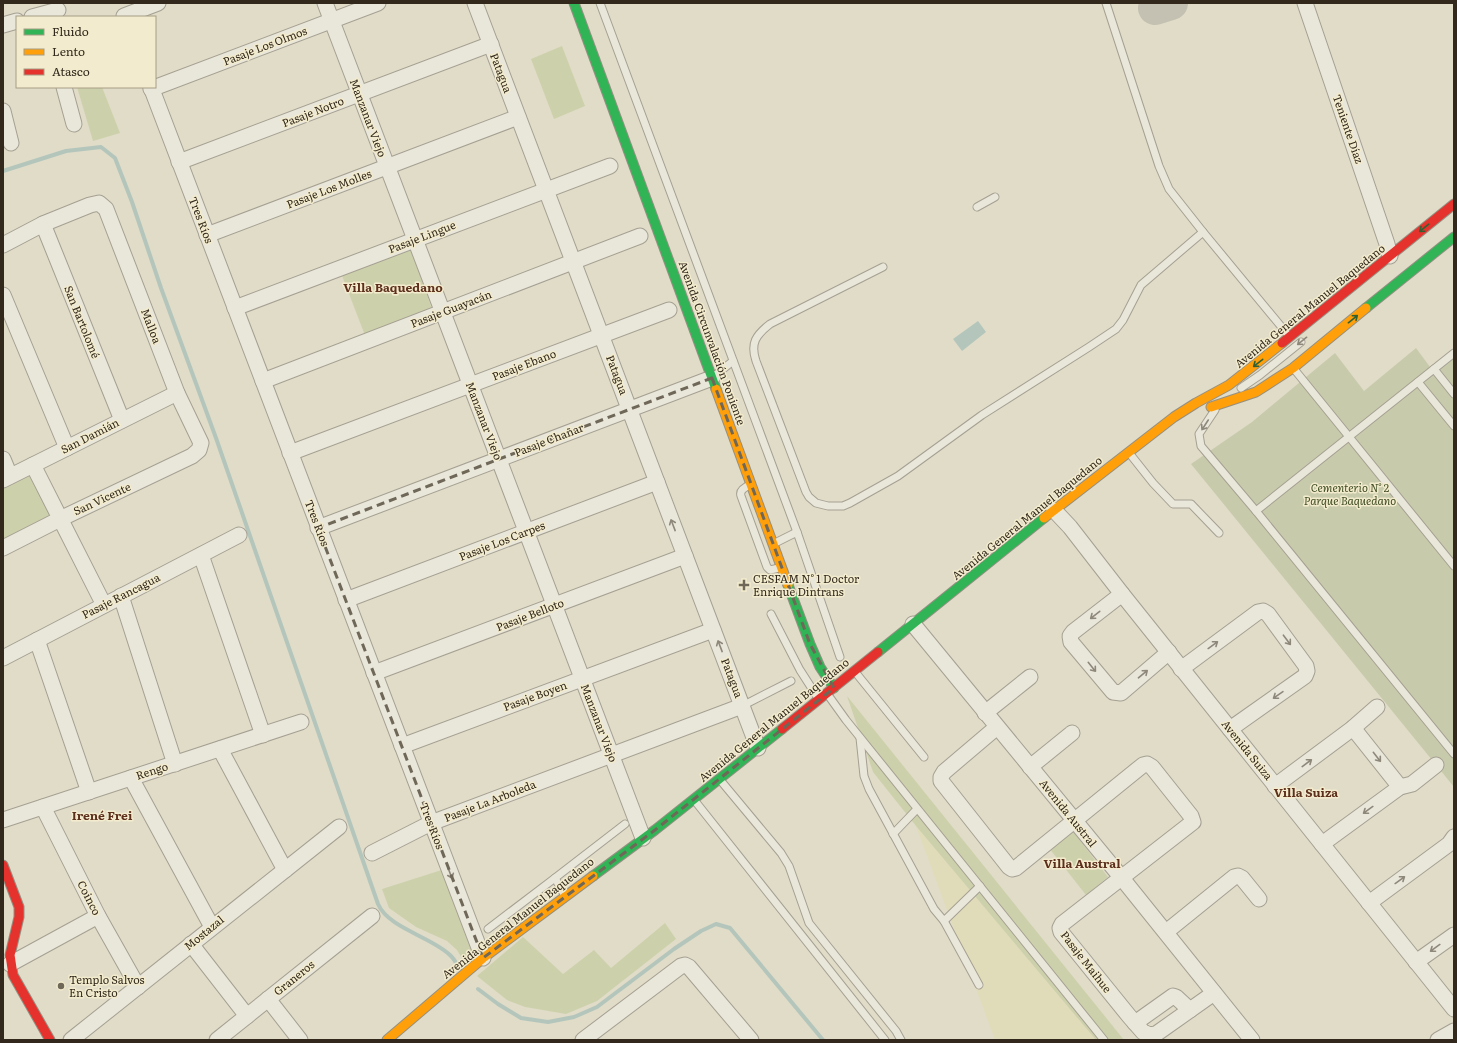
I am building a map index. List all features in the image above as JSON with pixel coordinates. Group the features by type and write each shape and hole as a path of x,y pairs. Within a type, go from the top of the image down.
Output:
{"main road":[{"name":"Avenida Circunvalación Poniente","path":"574,3 781,567 815,656 820,667 834,688"},
{"name":"Avenida General Manuel Baquedano","path":"387,1040 401,1032 483,958 694,799 1128,452 1174,417 1196,403 1229,386 1454,204"},
{"name":"Avenida General Manuel Baquedano","path":"1174,417 1217,406 1256,392 1293,368 1454,237"},
{"path":"3,865 6,881 19,907 10,955 9,973 50,1040"}],"street":[{"path":"122,12 158,3"},
{"name":"Manzanar Viejo","path":"325,3 643,838"},
{"name":"Pasaje Los Olmos","path":"156,86 378,3"},
{"name":"Patagua","path":"475,3 758,748"},
{"name":"Teniente Díaz","path":"1305,3 1385,236 1390,256"},
{"path":"3,25 16,21"},
{"name":"Pasaje Notro","path":"179,162 491,44"},
{"path":"64,88 74,124"},
{"name":"Tres Ríos","path":"151,88 483,958"},
{"path":"3,111 11,143"},
{"name":"Pasaje Los Molles","path":"207,235 518,117"},
{"name":"Pasaje Lingue","path":"235,308 610,166"},
{"name":"Malloa","path":"43,224 90,205 99,203 106,209 177,393 201,443 199,450"},
{"path":"3,245 43,224"},
{"name":"San Bartolomé","path":"43,224 122,420"},
{"name":"Pasaje Guayacán","path":"263,381 640,236"},
{"path":"3,295 67,448"},
{"name":"Pasaje Ebano","path":"290,453 669,310"},
{"name":"Pasaje Chañar","path":"318,528 712,378"},
{"name":"San Damián","path":"6,478 177,393"},
{"name":"San Vicente","path":"3,548 192,456 199,450"},
{"path":"3,460 6,478"},
{"path":"33,465 104,605"},
{"name":"Pasaje Los Carpes","path":"346,600 657,482"},
{"name":"Avenida Suiza","path":"1054,510 1070,527 1454,1009"},
{"name":"Pasaje Rancagua","path":"3,658 239,535"},
{"path":"201,555 263,735"},
{"name":"Pasaje Belloto","path":"374,674 685,556"},
{"path":"1122,594 1073,632 1070,636 1071,642 1113,692 1117,694 1169,652"},
{"path":"121,596 175,764"},
{"path":"1182,668 1258,612 1263,611 1268,614 1302,660 1307,671 1305,676 1230,729"},
{"name":"Avenida Austral","path":"913,624 1166,932 1252,1040"},
{"name":"Pasaje Boyen","path":"402,746 713,630"},
{"path":"36,640 89,792"},
{"path":"985,713 1030,677"},
{"name":"Pasaje La Arboleda","path":"372,853 431,823 611,754 742,706"},
{"path":"1276,786 1353,728 1377,707"},
{"name":"Rengo","path":"3,820 301,722"},
{"path":"997,727 944,772 941,777 941,781 1009,867 1012,869 1016,868 1074,821"},
{"path":"1353,728 1400,787"},
{"path":"1030,767 1072,733"},
{"path":"220,749 285,870"},
{"name":"Pasaje Maihue","path":"1074,821 1143,765 1147,764 1152,767 1192,816 1193,822 1062,924 1060,928 1061,932 1132,1020"},
{"path":"1322,844 1400,787 1412,784 1436,766"},
{"path":"130,778 212,927"},
{"name":"Coinco","path":"44,807 98,916 138,987"},
{"name":"Mostazal","path":"71,1040 339,827"},
{"path":"1369,903 1452,843"},
{"path":"1166,932 1234,877 1238,876 1242,878 1259,899"},
{"path":"9,973 98,916"},
{"name":"Graneros","path":"217,1040 372,916"},
{"path":"1416,962 1454,935"},
{"path":"191,944 247,1016"},
{"path":"583,1040 681,966 685,965 689,967 745,1038"},
{"path":"1190,1010 1176,996 1173,996 1132,1020 1143,1032 1150,1035 1156,1034 1190,1010 1214,993"},
{"path":"268,999 300,1040"},
{"path":"1438,1040 1454,1031"}],"lane":[{"path":"600,3 797,532 840,657"},
{"path":"1106,3 1159,166 1169,189 1290,337"},
{"path":"977,207 995,197"},
{"path":"883,267 770,324 761,331 753,345 756,361 806,492 813,501 822,505 836,506 850,503 898,476 982,415 1089,347 1116,328 1123,320 1141,285 1203,232"},
{"path":"1382,273 1390,256"},
{"path":"1307,336 1260,375 1217,406 1199,434 1201,446 1256,511 1454,754"},
{"path":"1256,511 1454,353"},
{"path":"712,378 733,360"},
{"path":"1293,368 1350,436 1454,566"},
{"path":"1434,369 1454,394"},
{"path":"1418,382 1454,426"},
{"path":"1128,452 1153,483 1173,504 1191,504 1220,534"},
{"path":"751,484 741,491 740,496 767,568 770,570 781,567"},
{"path":"773,544 797,532"},
{"path":"771,614 800,670 860,737 1104,1040"},
{"path":"854,671 924,757"},
{"path":"742,706 791,681"},
{"path":"860,737 864,776 869,789 934,909 944,921 979,985"},
{"path":"719,779 781,853 789,866 809,923 896,1031 900,1040"},
{"path":"694,799 885,1040"},
{"path":"893,834 917,809"},
{"path":"488,929 625,824"},
{"path":"554,878 565,896"},
{"path":"944,921 980,886"}],"highlighted area":[{"path":"712,378 810,644 834,688 655,830 483,958 318,528"}],"shaded area":[{"path":"978,321 986,332 962,351 953,339"},
{"path":"916,826 1096,1040 995,1040"}],"green space":[{"path":"562,46 585,106 554,119 531,59"},
{"path":"77,88 102,88 120,133 93,141"},
{"path":"411,249 433,312 366,338 341,273"},
{"name":"Cementerio N° 2 Parque Baquedano","path":"1416,348 1430,367 1454,348 1454,787 1191,464 1252,422 1335,353 1364,391"},
{"path":"31,470 53,516 3,542 3,484"},
{"path":"847,696 1124,1040 1096,1040 916,826 873,772"},
{"path":"1072,830 1108,877 1086,895 1049,848"},
{"path":"448,868 480,954 466,965 457,950 447,941 416,927 389,908 382,889"},
{"path":"665,923 676,939 597,1001 566,1014 525,1007 507,1000 477,976 523,937 563,974 594,950 611,968"}],"waterway":[{"path":"3,171 66,151 101,147 115,158 216,438 378,904 384,913 392,920 443,949 460,969"},
{"path":"478,989 498,1004 521,1018 548,1022 574,1017 597,1007 674,949 701,931 716,924 730,928 823,1040"}],"taxiway":[{"path":"1155,8 1171,3"}],"traffic: fast":[{"path":"574,3 716,389"},
{"path":"1366,308 1454,237"},
{"path":"878,652 1044,518"},
{"path":"788,585 820,667 834,688"},
{"path":"593,876 655,830 782,729"}],"traffic: slow":[{"path":"1211,407 1256,392 1293,368 1366,308"},
{"path":"1044,518 1174,417 1229,385 1282,343"},
{"path":"716,389 788,585"},
{"path":"387,1040 483,958 593,876"}],"traffic: jam":[{"path":"1282,343 1454,204"},
{"path":"782,729 878,652"},
{"path":"3,865 19,907 19,917 10,955 13,975 50,1040"}],"place":[{"name":"CESFAM N° 1 Doctor Enrique Dintrans","path":"744,585"},
{"name":"Templo Salvos En Cristo","path":"61,986"}],"district":[{"name":"Villa Baquedano","path":"393,288"},
{"name":"Villa Suiza","path":"1306,793"},
{"name":"Irené Frei","path":"102,816"},
{"name":"Villa Austral","path":"1082,864"}]}
